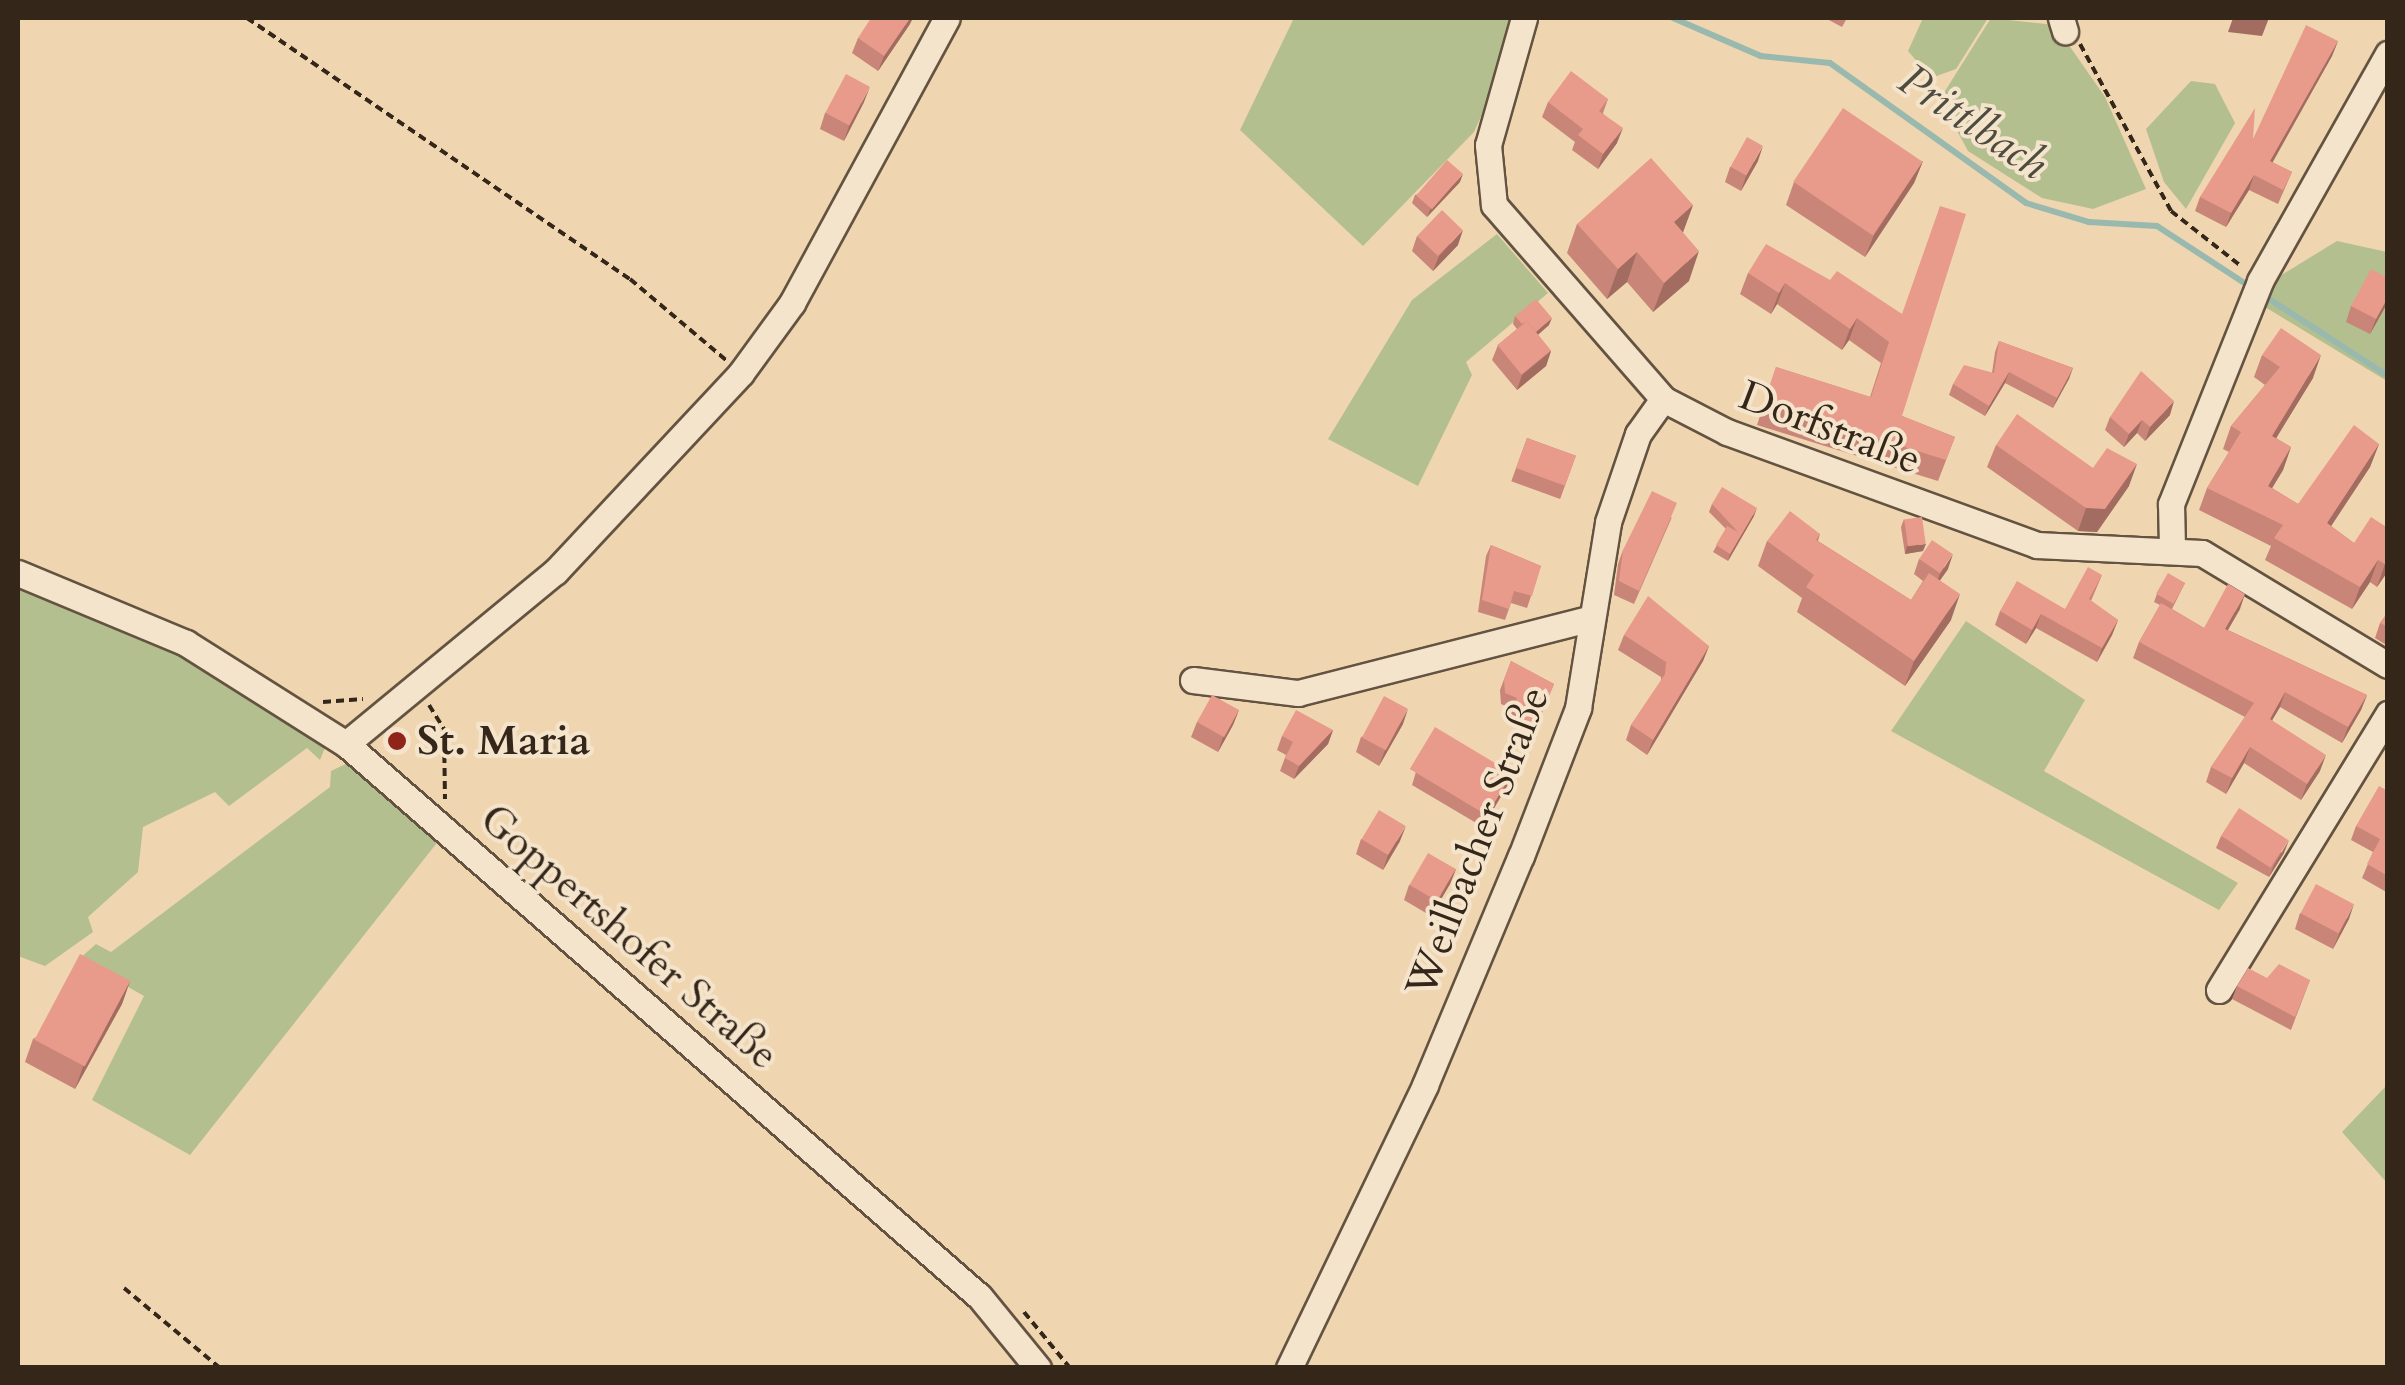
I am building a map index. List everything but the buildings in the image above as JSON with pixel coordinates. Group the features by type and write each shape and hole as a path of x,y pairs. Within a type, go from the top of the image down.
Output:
{"street":[{"path":"346,744 554,572 741,373 792,302 947,18"},
{"name":"Dorfstraße","path":"1524,18 1488,145 1494,205 1662,399 1727,432 2020,540 2060,549 2172,547 2239,569 2388,664"},
{"path":"2172,547 2171,504 2257,292 2388,54"},
{"name":"Weilbacher Straße","path":"1289,1368 1425,1085 1578,708 1589,619 1608,522 1638,434 1662,399"},
{"name":"Goppertshofer Straße","path":"18,573 186,643 346,744 980,1297 1038,1368"},
{"path":"1193,680 1298,693 1589,619"},
{"path":"2219,990 2388,714"}],"path":[{"path":"247,18 630,279 741,373"},
{"path":"2063,24 2091,53 2172,211 2257,292"},
{"path":"124,1288 220,1368"}],"green space":[{"path":"1294,18 1526,18 1474,132 1363,246 1240,130"},
{"path":"1923,18 1988,18 1956,69 1931,78 1908,51"},
{"path":"1991,18 2055,25 2105,97 2146,189 2093,209 2042,198 1968,151 1940,99"},
{"path":"2191,81 2215,84 2235,123 2186,209 2164,182 2146,129"},
{"path":"1497,234 1548,293 1466,362 1472,375 1418,486 1328,439 1412,300"},
{"path":"2337,241 2387,252 2387,381 2247,296"},
{"path":"18,584 182,651 328,740 320,760 307,748 229,806 215,792 143,827 138,872 88,917 93,932 45,966 18,956"},
{"path":"1966,621 2085,700 2044,771 2238,883 2219,910 1891,731"},
{"path":"352,761 440,839 190,1155 92,1100 144,996 79,959 96,944 111,952 330,787 331,771"},
{"path":"2387,1085 2387,1183 2342,1132"}],"waterway":[{"name":"Prittlbach","path":"1673,18 1761,56 1830,63 2026,203 2089,222 2157,226 2252,288"},
{"name":"Prittlbach","path":"2263,295 2388,376"}],"place":[{"name":"St. Maria","path":"397,741"}]}
